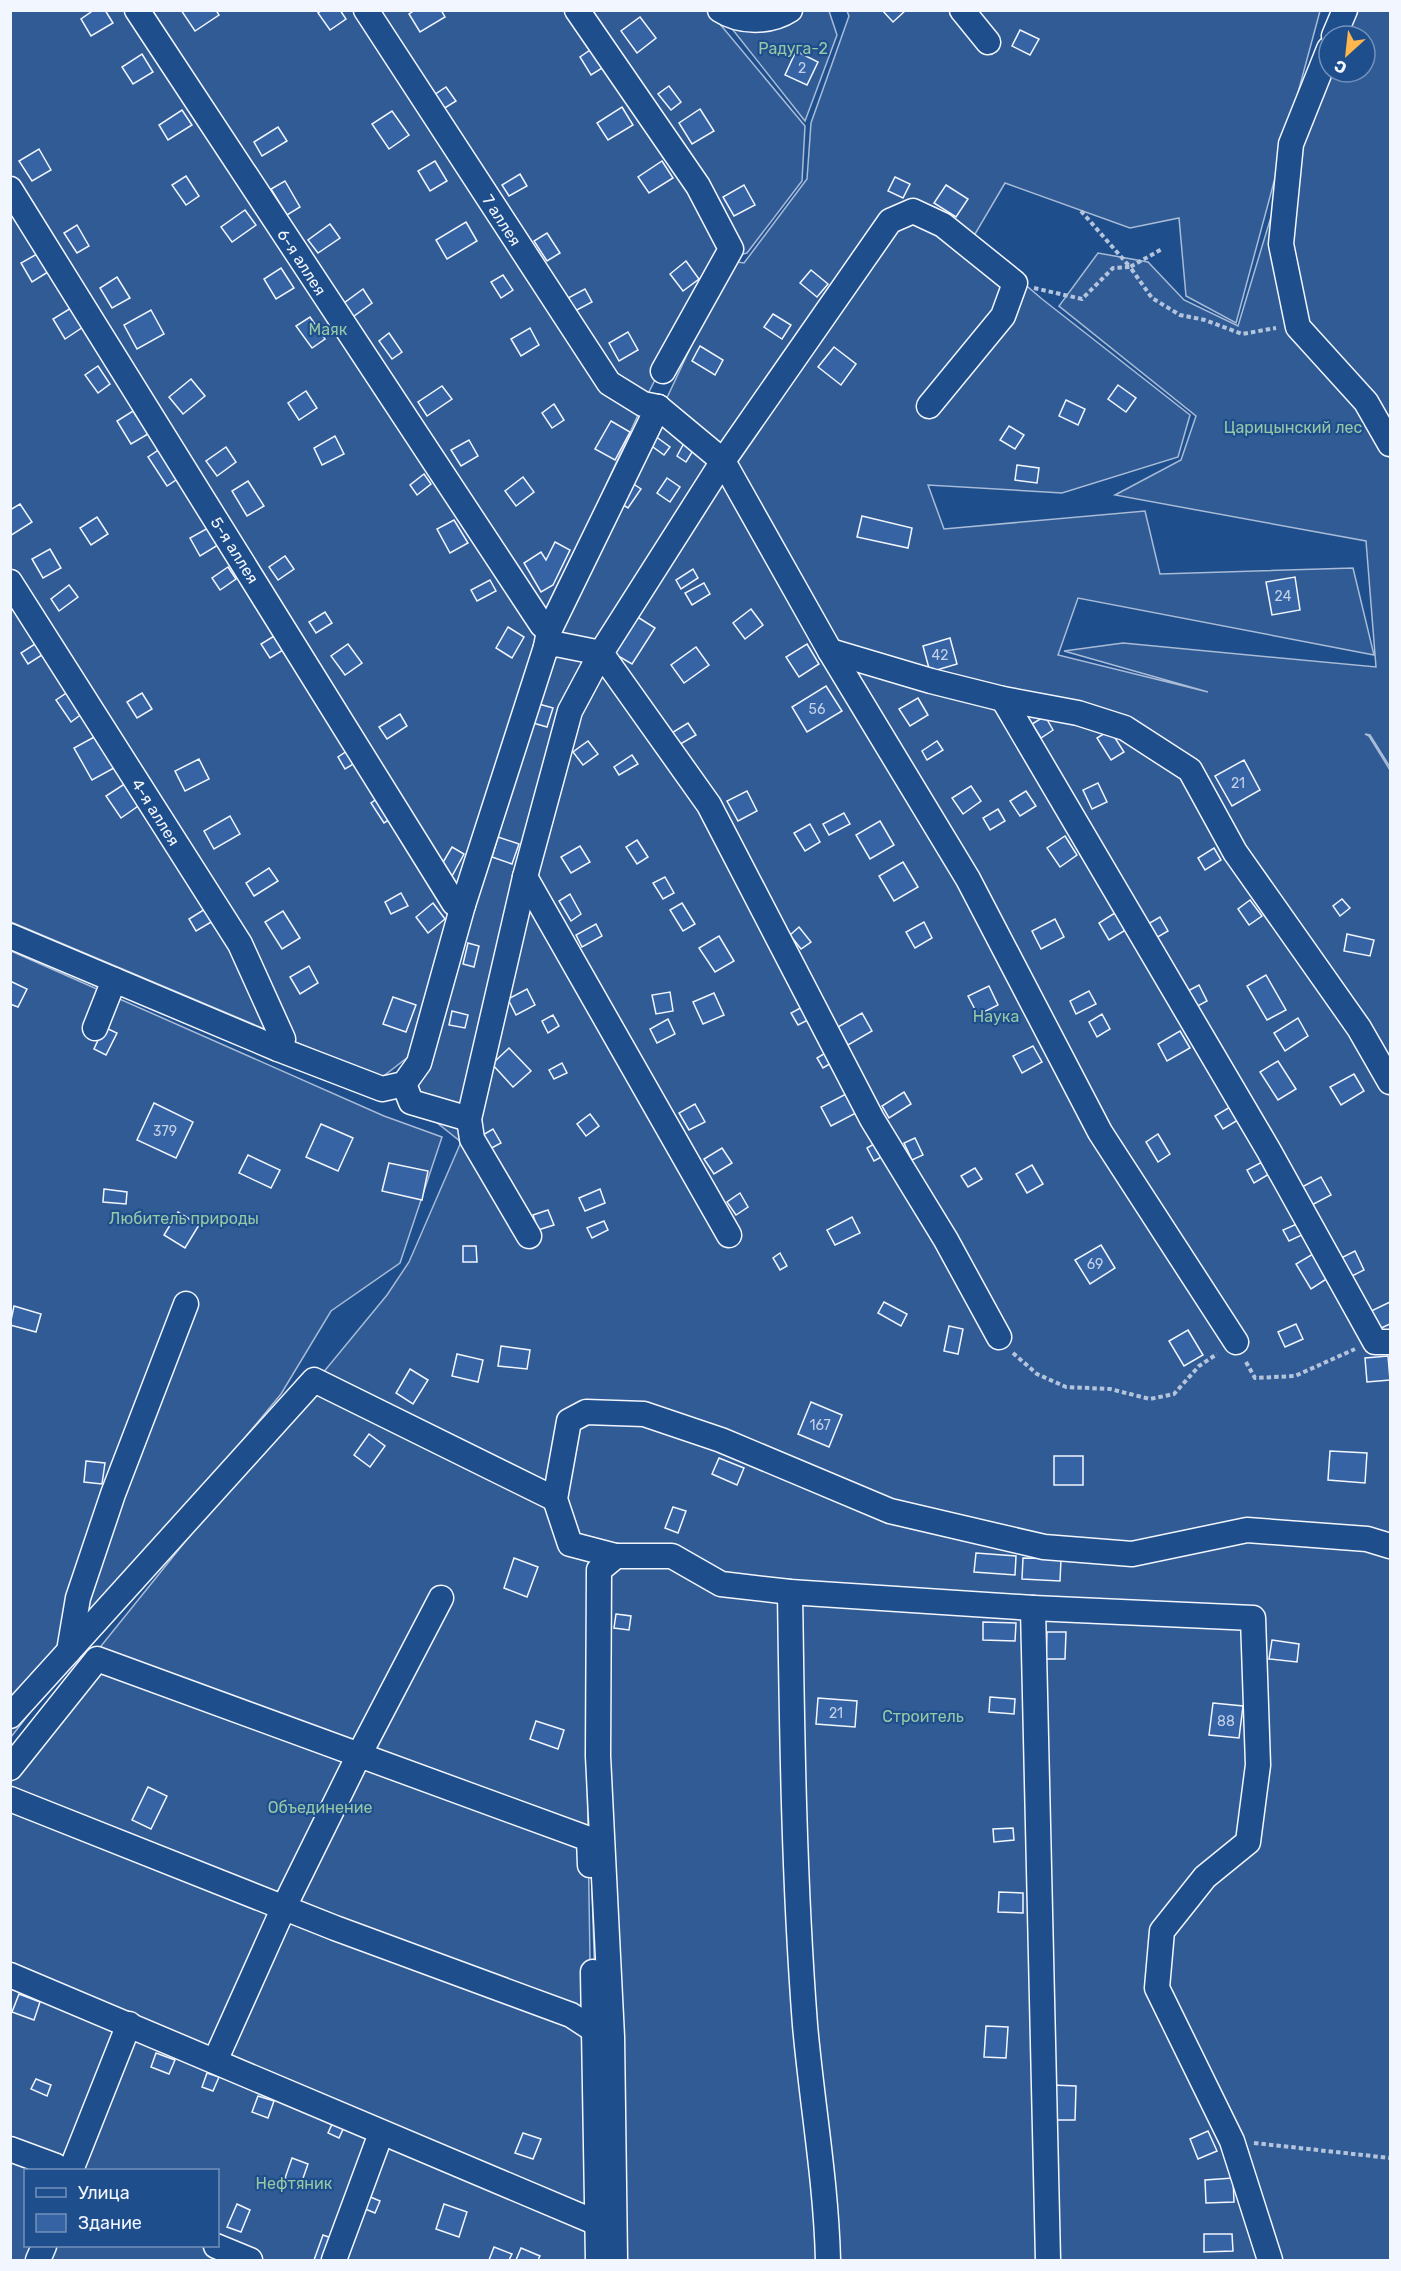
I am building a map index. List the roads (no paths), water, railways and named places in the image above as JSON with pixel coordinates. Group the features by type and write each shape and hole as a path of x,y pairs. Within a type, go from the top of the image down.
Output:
{"street":[{"name":"6-я аллея","path":"137,10 536,615 548,639"},
{"name":"7 аллея","path":"366,10 609,383 643,404 658,407 723,461"},
{"path":"577,10 698,186 731,249 663,371"},
{"path":"720,10 729,16 751,20 779,17 790,10"},
{"path":"962,10 988,42"},
{"path":"1339,24 1345,10"},
{"path":"1317,80 1291,144 1281,244 1298,327 1366,402 1390,444"},
{"name":"5-я аллея","path":"10,189 454,903 463,905"},
{"path":"530,1236 472,1139 469,1119 525,877 570,711 601,653 723,461 890,221 913,211 943,225 1015,283 1004,316 929,406"},
{"path":"10,936 382,1089 404,1084 419,1064 463,905 548,639 658,407"},
{"path":"723,461 830,651 968,879 1100,1132 1236,1342"},
{"name":"4-я аллея","path":"10,582 240,944 283,1039 278,1048"},
{"path":"548,639 556,644 601,653 709,805 872,1119 946,1240 999,1337"},
{"path":"830,651 931,681 1003,699 1078,713 1125,728 1190,770 1235,852 1359,1028 1390,1082"},
{"path":"1003,699 1383,1342"},
{"path":"525,877 729,1235"},
{"path":"94,1028 114,980"},
{"path":"404,1084 411,1102 469,1119"},
{"path":"69,1651 81,1588 113,1494 186,1305"},
{"path":"10,1716 314,1380 555,1499"},
{"path":"1270,2260 1232,2141 1157,1988 1162,1931 1205,1877 1248,1842 1258,1765 1253,1618 1033,1608 790,1592 721,1584 672,1557 616,1556 570,1544 555,1499 568,1421 586,1412 644,1414 721,1440 890,1511 1044,1547 1132,1554 1247,1530 1367,1539 1390,1546"},
{"path":"615,2260 612,2037 598,1744 599,1570 616,1556"},
{"path":"790,1592 793,1784 805,2025 826,2212 828,2260"},
{"path":"215,2061 284,1907 359,1755 441,1598"},
{"path":"1033,1608 1048,2260"},
{"path":"10,1768 97,1659 589,1839 598,2260"},
{"path":"10,1799 447,1970 571,2015 594,2030"},
{"path":"10,1975 597,2223"},
{"path":"71,2169 129,2024"},
{"path":"334,2260 377,2144"},
{"path":"10,2149 56,2166 58,2169"},
{"path":"218,2247 250,2260"}],"park label":[{"name":"Радуга-2","path":"793,48"},
{"name":"Маяк","path":"328,329"},
{"name":"Царицынский лес","path":"1293,427"},
{"name":"Наука","path":"996,1016"},
{"name":"Любитель природы","path":"184,1218"},
{"name":"Строитель","path":"923,1716"},
{"name":"Объединение","path":"320,1807"},
{"name":"Нефтяник","path":"294,2183"}]}
